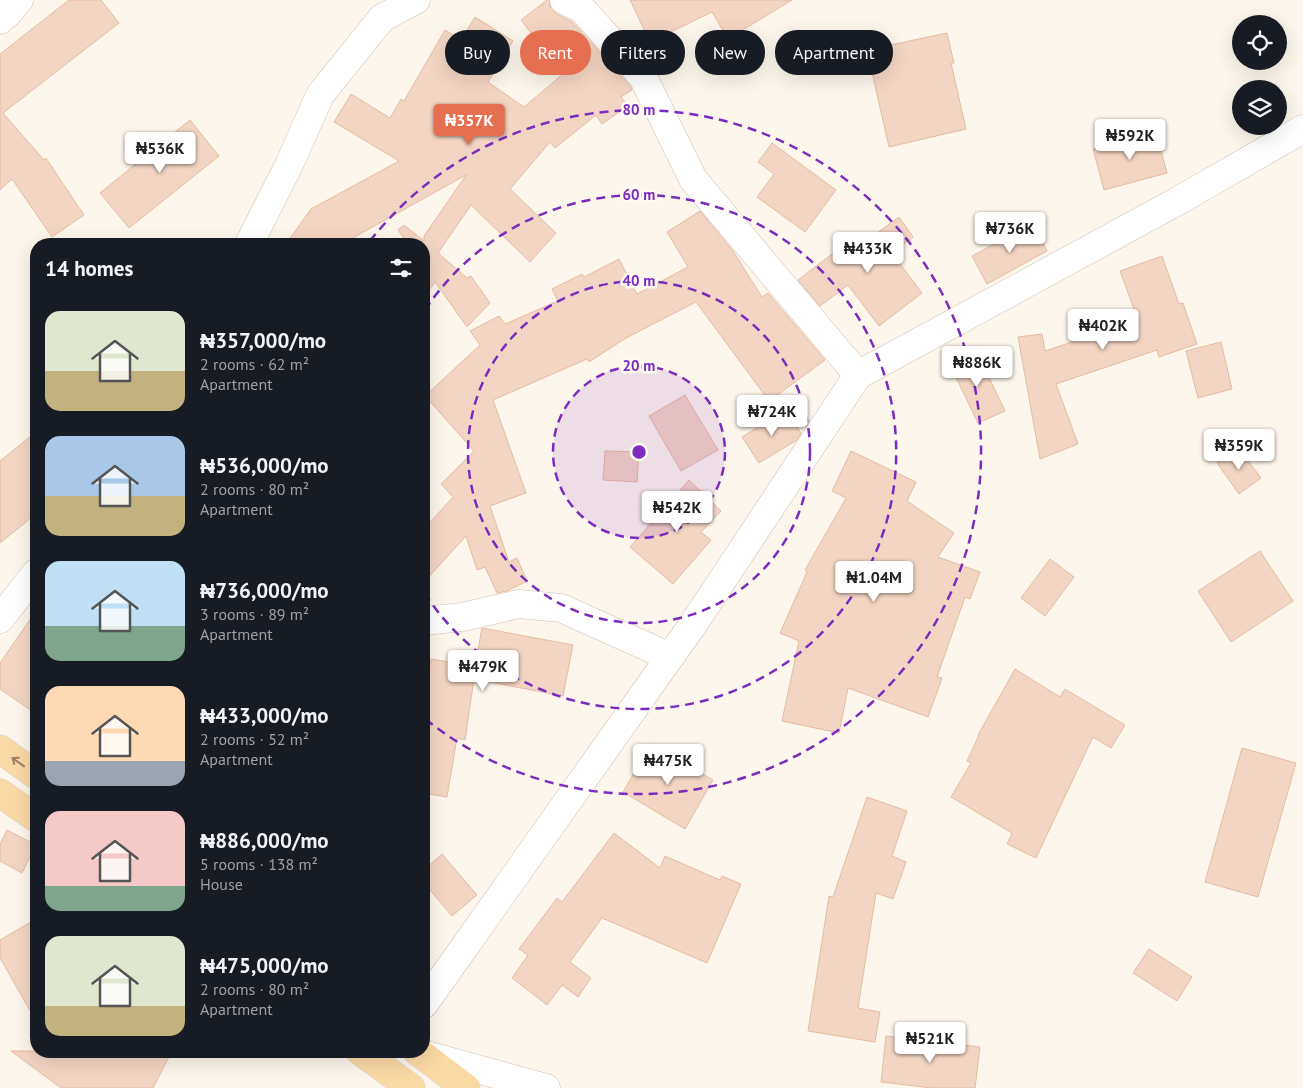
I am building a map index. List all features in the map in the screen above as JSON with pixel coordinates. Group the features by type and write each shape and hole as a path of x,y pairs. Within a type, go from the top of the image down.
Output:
{"main road":[{"path":"0,749 30,771"},
{"path":"0,793 30,814"},
{"path":"368,1058 396,1083"},
{"path":"425,1058 466,1088"}],"street":[{"path":"0,20 18,0"},
{"path":"252,238 289,165 320,95 382,18 416,0"},
{"path":"564,0 582,9 643,77 693,179 858,375"},
{"path":"430,996 698,618 858,375 1176,202 1303,130"},
{"path":"0,619 30,581"},
{"path":"430,620 462,617 518,604 562,608 670,657"},
{"path":"430,1056 546,1088"}],"building":[{"path":"69,0 101,0 119,23 3,113 44,160 46,158 84,215 52,237 12,179 0,190 0,54"},
{"path":"549,0 551,9 572,22 579,30 529,30 521,20"},
{"path":"630,0 792,0 743,30 723,30 712,12 675,30 644,30"},
{"path":"475,17 496,30 467,30"},
{"path":"445,30 445,75 492,75 488,82 524,107 562,75 591,75 591,43 601,55 601,75 620,75 632,90 621,97 628,106 602,124 596,115 555,148 550,142 510,189 556,233 530,262 471,205 438,253 467,278 471,276 490,303 467,327 435,282 430,289 430,238 424,238 466,175 353,238 290,238 311,209 399,161 334,122 351,94 390,118 401,99 404,101"},
{"path":"947,33 954,63 951,63 966,129 889,147 873,75 893,75 893,44"},
{"path":"190,120 219,156 129,228 100,193"},
{"path":"1156,132 1167,173 1104,190 1093,149"},
{"path":"772,143 836,190 805,232 757,197 774,174 758,162"},
{"path":"700,211 733,251 762,297 768,293 825,360 769,401 696,302 626,338 589,362 587,359 493,400 526,493 490,506 509,562 517,558 527,581 507,591 497,593 485,567 477,570 466,536 430,575 430,522 453,497 441,484 474,451 430,402 430,391 480,345 470,331 499,316 505,324 558,301 552,289 582,274 584,277 619,259 637,294 688,267 667,232"},
{"path":"899,217 913,237 892,253 922,293 879,326 848,285 820,306 798,280 836,251 842,258"},
{"path":"1033,223 1047,251 987,284 972,256"},
{"path":"404,225 420,238 404,238 398,230"},
{"path":"1162,256 1179,304 1183,303 1197,344 1159,357 1157,350 1056,384 1078,444 1040,459 1018,337 1042,334 1045,351 1138,320 1120,271"},
{"path":"1221,342 1232,389 1198,398 1186,351"},
{"path":"977,352 1005,411 978,423 950,365"},
{"path":"685,395 718,450 681,471 649,416"},
{"path":"786,410 801,433 797,440 759,463 742,437"},
{"path":"30,437 30,519 0,543 0,461"},
{"path":"1238,447 1261,478 1239,494 1217,463"},
{"path":"605,451 639,452 637,482 603,480"},
{"path":"851,451 916,482 907,501 954,533 938,557 980,572 970,599 965,597 937,677 942,678 928,717 848,688 839,733 782,721 799,641 780,633 807,572 805,570 846,498 832,491"},
{"path":"689,480 721,511 701,532 711,540 673,584 630,547"},
{"path":"1260,551 1293,601 1231,642 1198,591"},
{"path":"1050,559 1074,577 1045,616 1021,598"},
{"path":"30,620 30,710 0,689 0,663"},
{"path":"482,628 573,645 563,696 474,679 465,740 457,738 447,797 430,794 431,659 475,666"},
{"path":"1015,669 1060,697 1065,689 1125,725 1111,748 1093,737 1036,858 1007,844 1012,833 951,797 971,763 967,761 978,735"},
{"path":"651,744 713,780 685,829 623,792"},
{"path":"1242,748 1296,763 1258,897 1205,882"},
{"path":"867,797 907,811 892,856 906,862 893,899 876,893 858,1008 880,1012 875,1042 808,1031 829,896 833,897"},
{"path":"7,830 30,842 30,857 22,873 0,861 0,844"},
{"path":"614,833 660,868 665,856 720,880 722,876 741,884 707,963 602,918 570,962 591,978 578,997 562,985 547,1005 512,978 528,955 519,949 557,898 562,902"},
{"path":"442,854 477,895 452,916 430,890 430,865"},
{"path":"30,922 30,1010 0,958 0,940"},
{"path":"1149,949 1192,977 1177,1001 1133,973"},
{"path":"886,1036 980,1047 975,1088 932,1088 881,1082"},
{"path":"11,1051 30,1051 30,1058 168,1058 153,1088 61,1088"}]}
